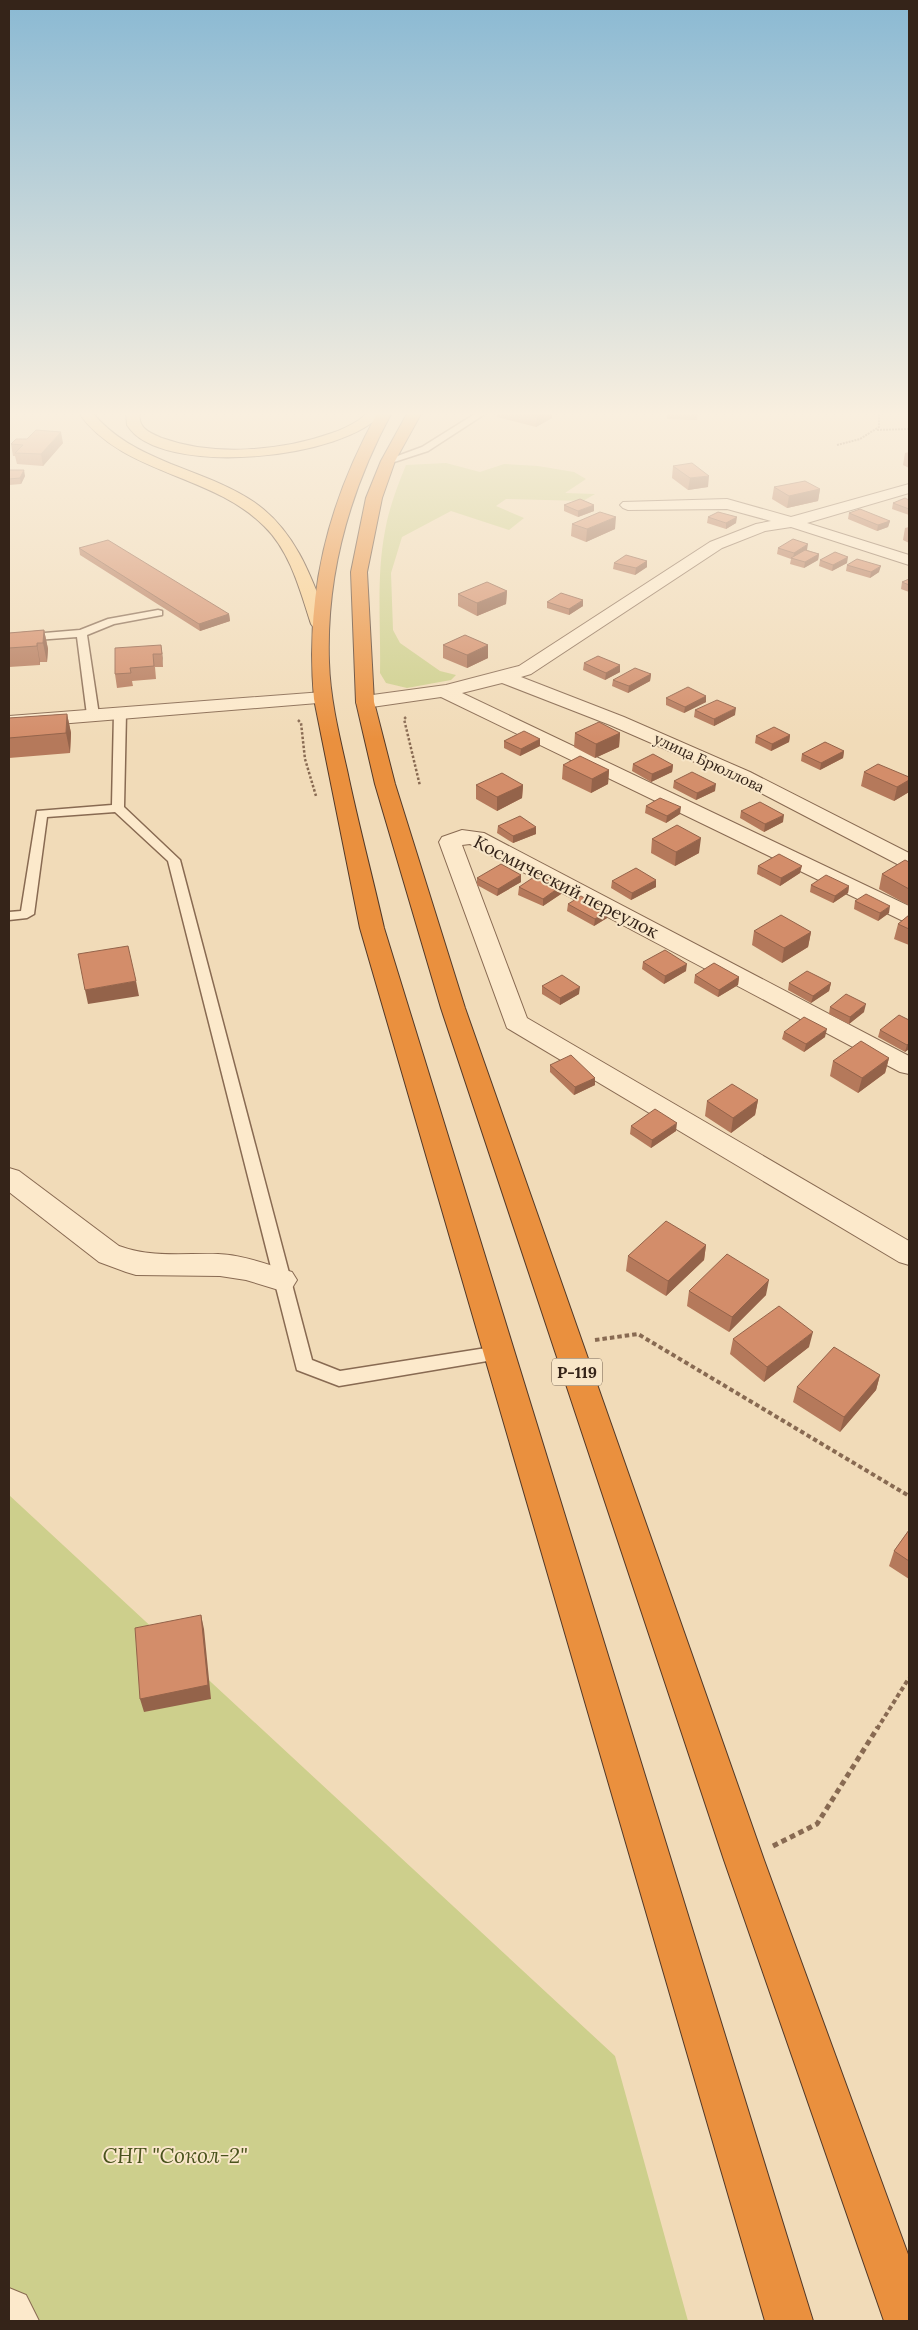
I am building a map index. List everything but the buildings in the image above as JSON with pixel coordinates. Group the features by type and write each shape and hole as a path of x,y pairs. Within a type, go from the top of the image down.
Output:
{"highway":[{"path":"338,521 320,624 323,698 372,928 789,2321"},
{"name":"Р-119","path":"369,521 359,572 365,702 385,784 436,954 568,1343 744,1860 908,2321"}],"main road":[{"path":"268,521 288,545 300,567 320,624"}],"street":[{"path":"783,521 909,560"},
{"path":"365,702 442,691 503,678 525,670 716,545 762,527 797,521"},
{"name":"улица Брюллова","path":"503,678 617,721 743,776 909,861"},
{"path":"442,691 909,915"},
{"path":"9,722 323,698"},
{"name":"Космический переулок","path":"909,1066 476,838 462,836 450,842 516,1022 909,1254"},
{"path":"9,1178 108,1254 136,1264 220,1265 246,1269 282,1280"},
{"path":"9,2312 15,2321"}],"lane":[{"path":"9,638 82,633 112,621 158,614"},
{"path":"82,633 93,715"},
{"path":"118,808 120,713"},
{"path":"9,916 27,914 41,814 118,808 174,860 304,1366 339,1379 499,1353"}],"path":[{"path":"274,702 301,722 305,759 316,796"},
{"path":"408,743 420,786"},
{"path":"568,1343 638,1334 909,1496"},
{"path":"744,1860 817,1824 909,1678"}],"green space":[{"path":"387,521 433,521 402,537 391,573 393,630 400,643 440,671 456,675 451,680 407,688 386,683 380,673 380,584"},
{"path":"481,521 521,521 509,530"},
{"name":"СНТ \"Сокол-2\"","path":"9,1495 615,2056 688,2321 9,2321"}]}
